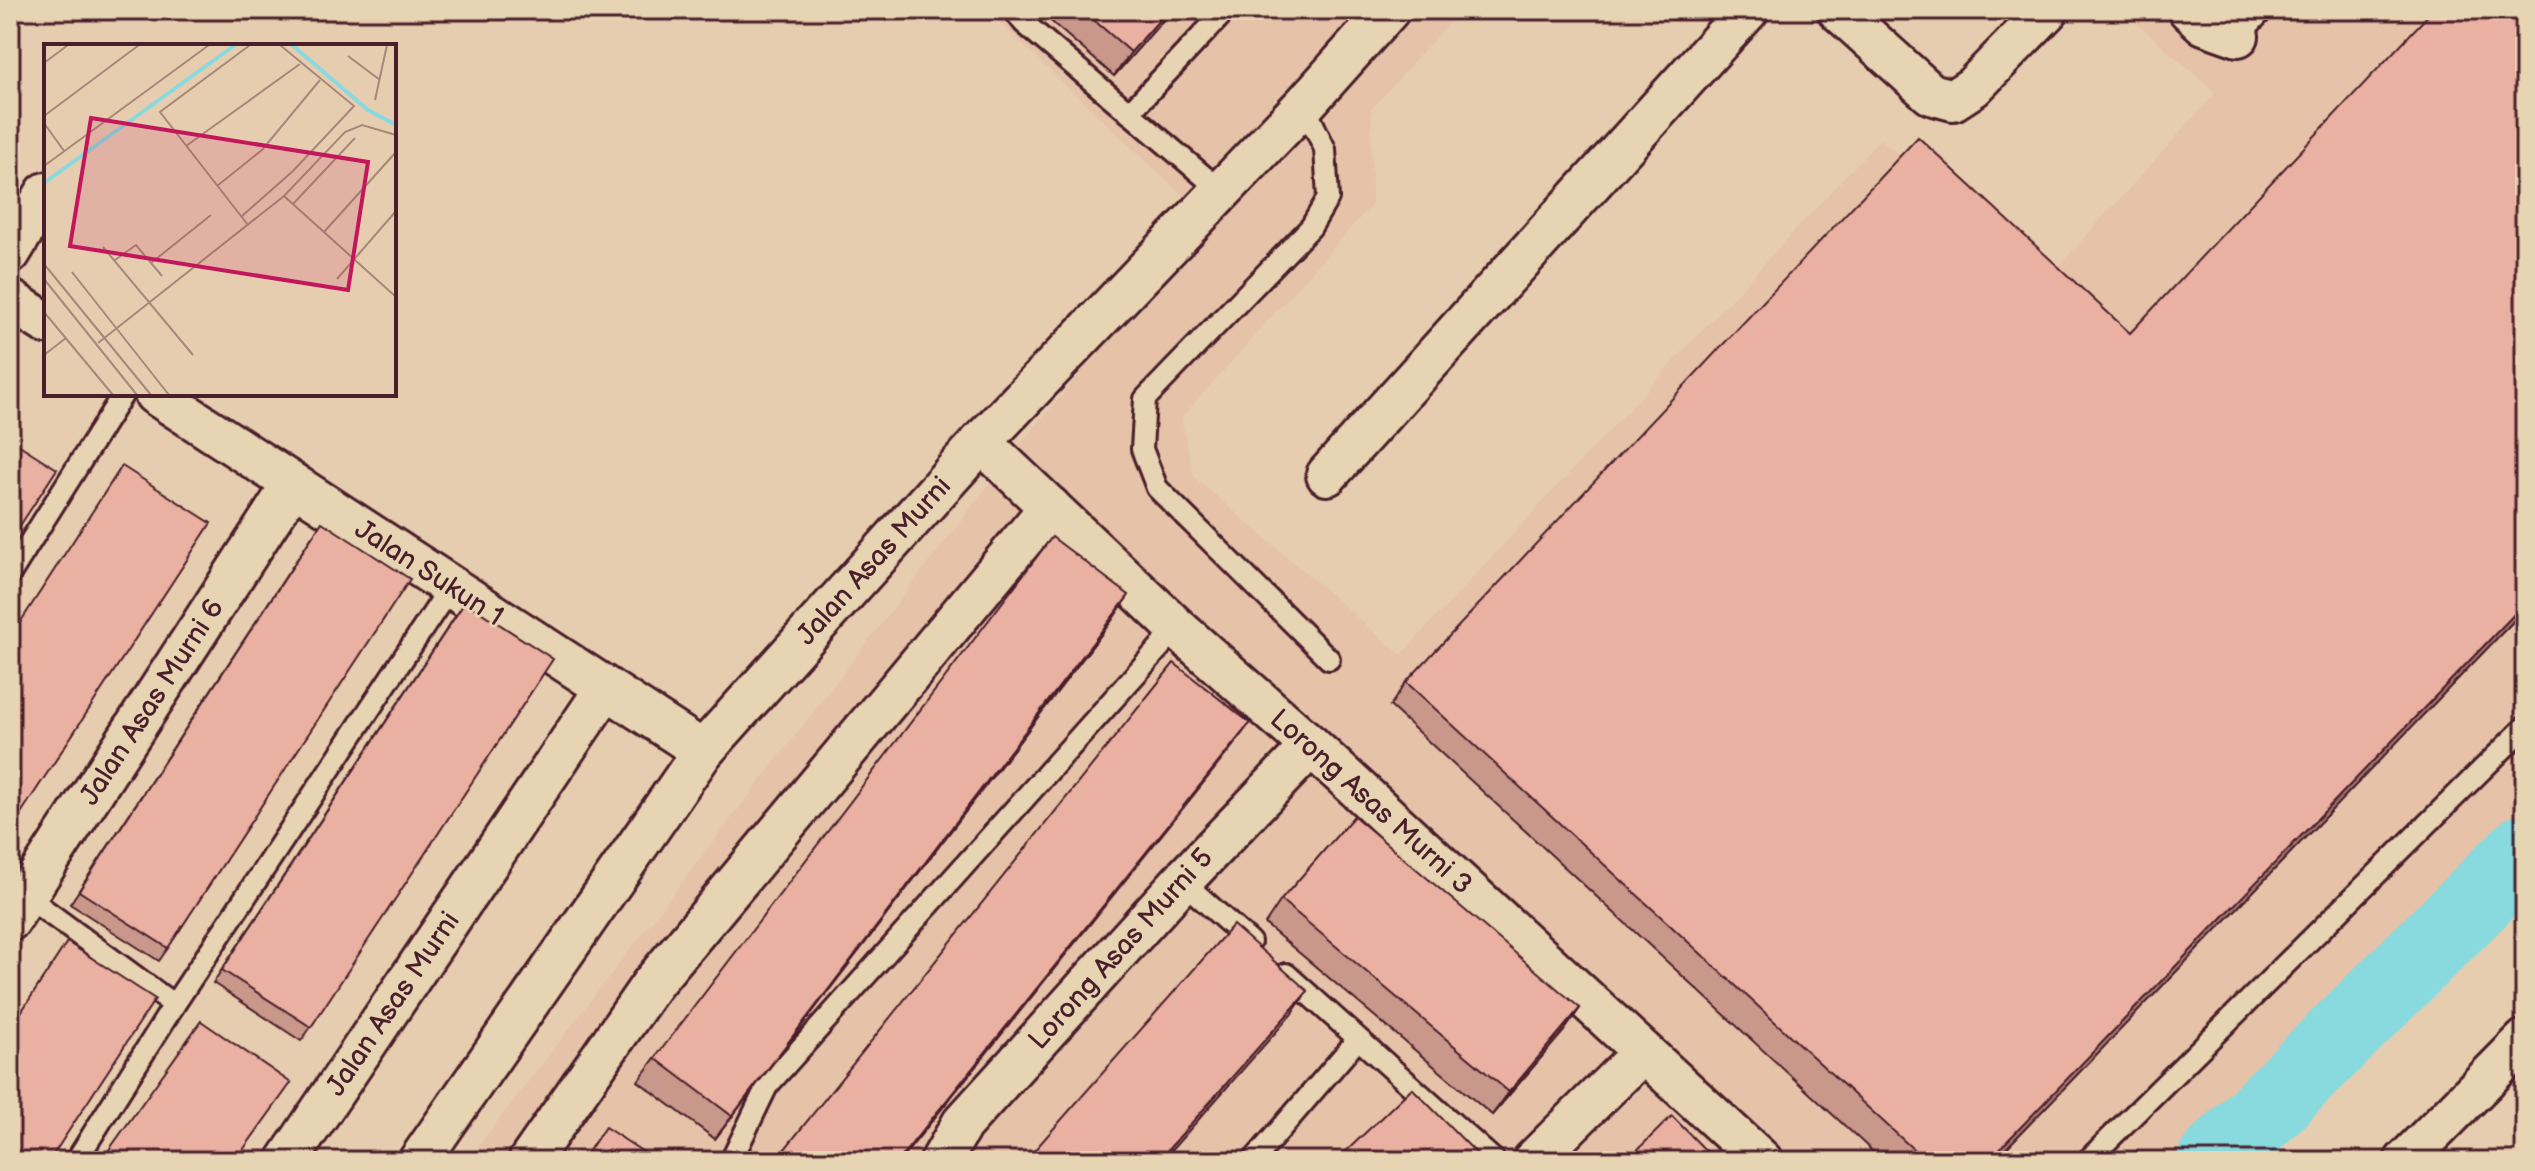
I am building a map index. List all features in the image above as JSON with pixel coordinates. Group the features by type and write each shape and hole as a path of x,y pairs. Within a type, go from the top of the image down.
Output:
{"street":[{"name":"Jalan Asas Murni","path":"419,1161 703,751 981,442 1304,105 1389,10"},
{"path":"1327,475 1748,10"},
{"path":"1838,10 1931,94 1953,100 1973,87 2048,10"},
{"path":"2189,10 2204,24 2251,23"},
{"path":"10,253 44,196"},
{"path":"10,300 44,322"},
{"name":"Jalan Sukun 1","path":"158,396 703,751"},
{"name":"Lorong Asas Murni 3","path":"981,442 1177,628 1311,746 1762,1161"},
{"name":"Jalan Asas Murni 6","path":"18,908 293,484"},
{"path":"529,1161 652,984 1050,507"},
{"name":"Jalan Asas Murni","path":"287,1161 606,688"},
{"name":"Lorong Asas Murni 5","path":"941,1161 962,1124 1182,881 1311,746"},
{"path":"2405,1161 2525,1040"},
{"path":"1533,1161 1643,1052"}],"lane":[{"path":"1014,10 1024,23 1220,190"},
{"path":"1129,113 1226,10"},
{"path":"1304,105 1325,149 1328,198 1311,227 1145,399 1142,449 1157,488 1329,659"},
{"path":"10,574 122,396"},
{"path":"76,1161 174,1005 451,586"},
{"path":"731,1161 767,1086 1177,628"},
{"path":"2087,1161 2525,727"},
{"path":"1182,881 1495,1161"},
{"path":"18,908 174,1005"},
{"path":"1253,1161 1358,1039"}],"shaded area":[{"path":"986,10 1461,10 1371,109 1372,204 1181,418 1194,477 1401,655 1880,139 2047,279 2216,93 2122,10 2525,10 2525,836 2190,1161 467,1161 1021,443 1210,221"}],"building":[{"path":"1082,10 1168,10 1131,52"},
{"path":"2433,10 2525,10 2525,603 1988,1161 1926,1161 1406,682 1918,137 2130,333"},
{"path":"10,439 57,469 10,541"},
{"path":"122,466 211,523 10,830 10,638"},
{"path":"322,522 410,579 168,948 79,891"},
{"path":"1052,537 1129,595 732,1116 655,1058"},
{"path":"465,602 553,659 311,1027 222,970"},
{"path":"1174,663 1250,723 898,1161 776,1160"},
{"path":"1354,816 1580,1008 1509,1092 1281,900"},
{"path":"1233,925 1308,991 1158,1161 1025,1161"},
{"path":"67,942 155,999 49,1161 10,1161 10,1029"},
{"path":"201,1021 291,1083 235,1161 101,1161"},
{"path":"1412,1088 1484,1161 1336,1161"},
{"path":"1672,1116 1716,1161 1626,1161"},
{"path":"605,1127 657,1161 582,1161"}],"waterway":[{"path":"2215,1161 2525,852"}]}
